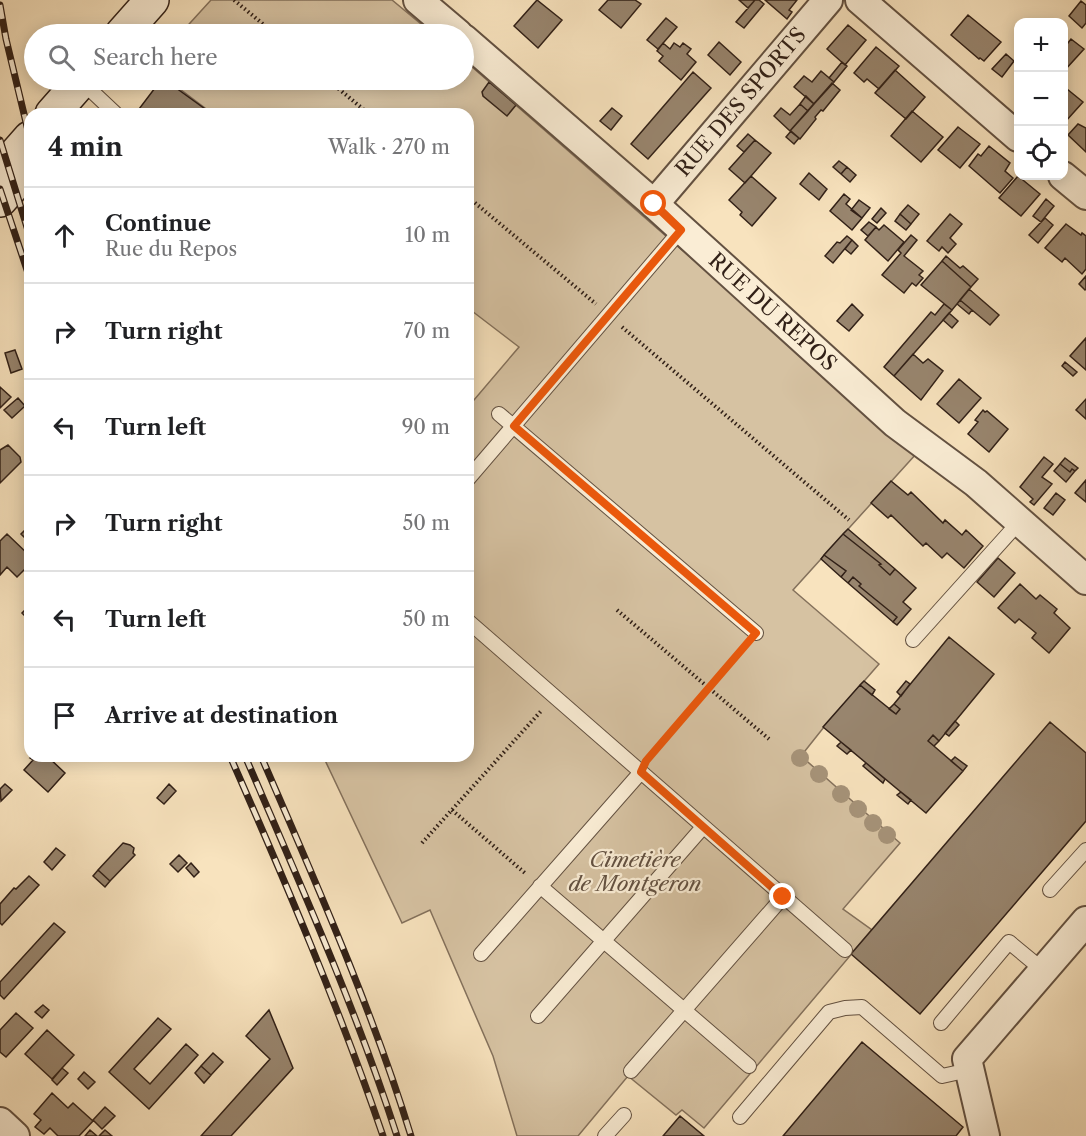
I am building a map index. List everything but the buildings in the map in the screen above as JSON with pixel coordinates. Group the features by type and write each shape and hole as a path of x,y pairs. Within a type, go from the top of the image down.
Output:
{"main road":[{"path":"131,24 152,0"},
{"path":"152,24 173,0"},
{"path":"63,108 92,93"},
{"path":"0,172 24,145"},
{"path":"0,200 24,173"}],"street":[{"path":"418,0 446,24"},
{"name":"RUE DES SPORTS","path":"654,204 828,0"},
{"path":"860,0 1014,134"},
{"name":"RUE DU REPOS","path":"474,48 654,204 895,423 976,483 1086,580"},
{"path":"1068,180 1086,195"},
{"path":"985,1136 967,1059 1086,921"},
{"path":"0,1122 15,1136"}],"lane":[{"path":"474,472 681,230"},
{"path":"499,414 756,633"},
{"path":"913,640 1020,521"},
{"path":"474,626 845,950"},
{"path":"481,954 641,772"},
{"path":"538,1016 703,826"},
{"path":"1050,890 1086,850"},
{"path":"540,886 749,1066"},
{"path":"631,1071 783,897"},
{"path":"940,1023 1010,942 1044,971"},
{"path":"740,1117 829,1012 845,1008 862,1007 942,1076 969,1071"},
{"path":"605,1136 624,1115"}],"path":[{"path":"234,0 263,24"},
{"path":"340,90 362,108"},
{"path":"474,202 849,520"},
{"path":"617,610 769,739"},
{"path":"641,772 646,761 756,633"},
{"path":"422,843 554,697"},
{"path":"452,810 540,886"}],"green space":[{"path":"211,0 392,0 421,24 189,24"},
{"name":"Cimetière de Montgeron","path":"474,69 916,454 793,590 879,664 801,756 900,843 843,909 872,930 704,1128 682,1110 676,1115 628,1076 578,1136 517,1136 493,1056 430,910 402,923 326,762 474,762 474,400 519,347 474,313 474,108 205,108 181,90 474,90"}],"railway":[{"path":"0,5 24,114"},
{"path":"0,140 24,218"},
{"path":"0,189 24,261"},
{"path":"233,762 311,944 383,1136"},
{"path":"248,762 345,992 397,1136"},
{"path":"264,762 360,992 411,1136"}],"route":[{"path":"654,204 681,230 514,426 756,633 646,761 641,772 783,897"}]}
